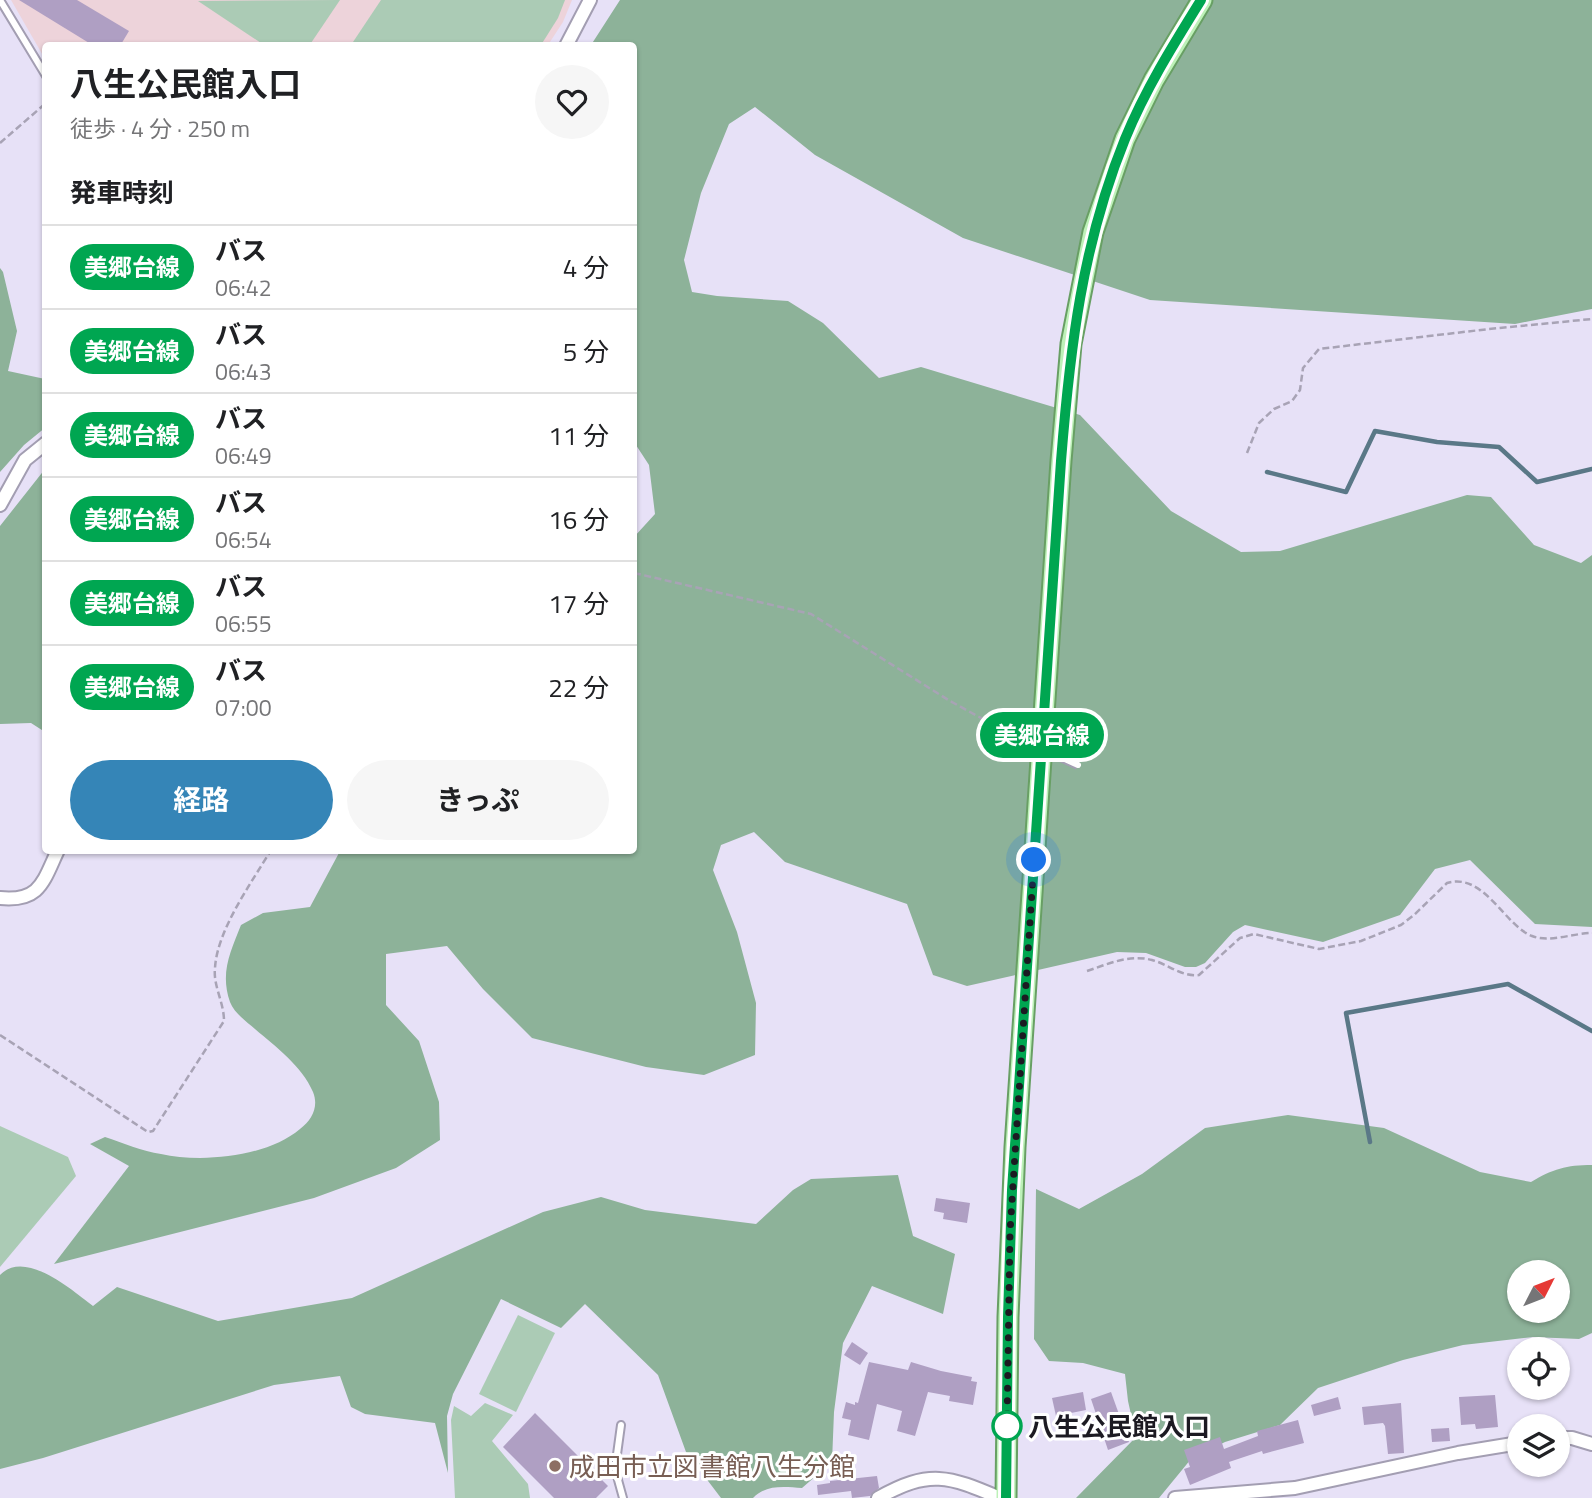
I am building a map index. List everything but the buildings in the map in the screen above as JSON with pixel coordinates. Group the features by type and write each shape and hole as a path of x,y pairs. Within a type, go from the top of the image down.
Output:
{"main road":[{"path":"1006,1498 1010,1232 1071,344 1093,232 1106,190 1138,111 1202,0"}],"street":[{"path":"568,42 590,0"},
{"path":"0,505 25,460 42,446"},
{"path":"0,898 17,900 26,898 35,891 56,854"},
{"path":"1570,1438 1592,1444"},
{"path":"1174,1498 1295,1488 1507,1445"},
{"path":"878,1498 912,1483 933,1478 966,1484 1000,1498"}],"lane":[{"path":"0,0 42,69"},
{"path":"1012,735 1078,765"},
{"path":"621,1425 615,1469 623,1498"}],"path":[{"path":"0,143 42,106"},
{"path":"1247,453 1259,423 1274,410 1292,401 1300,390 1303,368 1319,349 1592,320"},
{"path":"637,574 811,614 950,701 1012,735"},
{"path":"0,1035 148,1132 153,1130 224,1021 224,1010 215,984 215,966 231,916 269,854"},
{"path":"1087,971 1131,958 1153,960 1183,974 1199,975 1240,938 1254,934 1319,949 1362,941 1401,925 1447,883 1454,881 1466,883 1489,897 1515,924 1532,936 1550,938 1592,933"}],"shaded area":[{"path":"11,0 572,0 563,22 550,42 42,42 42,54"}],"green space":[{"path":"340,0 312,42 260,42 198,1"},
{"path":"381,0 565,0 558,18 543,42 353,42"},
{"path":"620,0 1592,0 1592,309 1515,324 1150,300 963,238 815,155 755,107 729,124 701,193 684,260 692,292 788,301 823,323 879,378 921,367 1080,415 1171,511 1241,552 1280,551 1467,495 1491,497 1534,545 1581,563 1592,555 1592,927 1535,924 1470,860 1435,869 1400,915 1323,942 1245,925 1233,932 1205,963 1196,967 1185,967 1146,953 1117,952 967,986 933,975 907,904 785,862 754,832 721,845 713,870 737,932 756,1003 755,1055 704,1075 646,1067 532,1038 483,989 447,946 386,954 386,1005 419,1041 439,1102 440,1140 396,1168 314,1198 54,1264 129,1166 90,1144 105,1137 147,1151 177,1157 233,1155 270,1146 286,1138 311,1117 315,1098 308,1083 288,1058 234,1010 227,992 226,972 241,925 263,913 310,907 338,854 637,854 637,534 655,514 649,465 637,447 637,42 593,42"},
{"path":"0,268 17,331 8,371 42,378 42,430 24,445 0,472"},
{"path":"42,473 42,730 31,723 0,724 0,526"},
{"path":"1288,1115 1384,1128 1480,1172 1531,1182 1560,1169 1592,1165 1592,1333 1579,1339 1507,1337 1507,1340 1463,1345 1403,1360 1318,1388 1280,1425 1225,1442 1191,1459 1159,1498 1076,1498 1136,1437 1125,1374 1083,1363 1049,1361 1034,1339 1036,1189 1079,1209 1142,1174 1205,1128"},
{"path":"0,1126 68,1157 76,1176 0,1267"},
{"path":"898,1175 913,1236 955,1254 943,1314 872,1286 843,1343 834,1412 832,1462 802,1488 770,1488 753,1498 721,1498 686,1452 658,1375 585,1304 561,1328 501,1299 453,1394 447,1416 448,1473 435,1423 365,1414 351,1407 340,1376 274,1385 0,1469 0,1275 10,1268 35,1269 61,1282 93,1306 117,1287 218,1321 352,1298 543,1212 601,1197 645,1210 756,1224 793,1190 811,1179"},
{"path":"518,1315 555,1333 516,1412 479,1394"},
{"path":"485,1403 513,1415 492,1441 528,1484 530,1498 455,1498 451,1420 454,1406 471,1416"}],"waterway":[{"path":"1267,472 1346,492 1375,431 1437,442 1499,447 1537,482 1592,469"},
{"path":"1370,1142 1346,1013 1508,984 1592,1031"}],"bus line":[{"name":"美郷台線","path":"1006,1498 1012,1190 1071,344 1093,232 1125,139 1154,80 1201,0"}],"place":[{"name":"八生公民館入口","path":"1007,1426"},
{"name":"成田市立図書館八生分館","path":"555,1466"}],"route":[{"path":"1007,1426 1010,1232 1034,860"}]}
